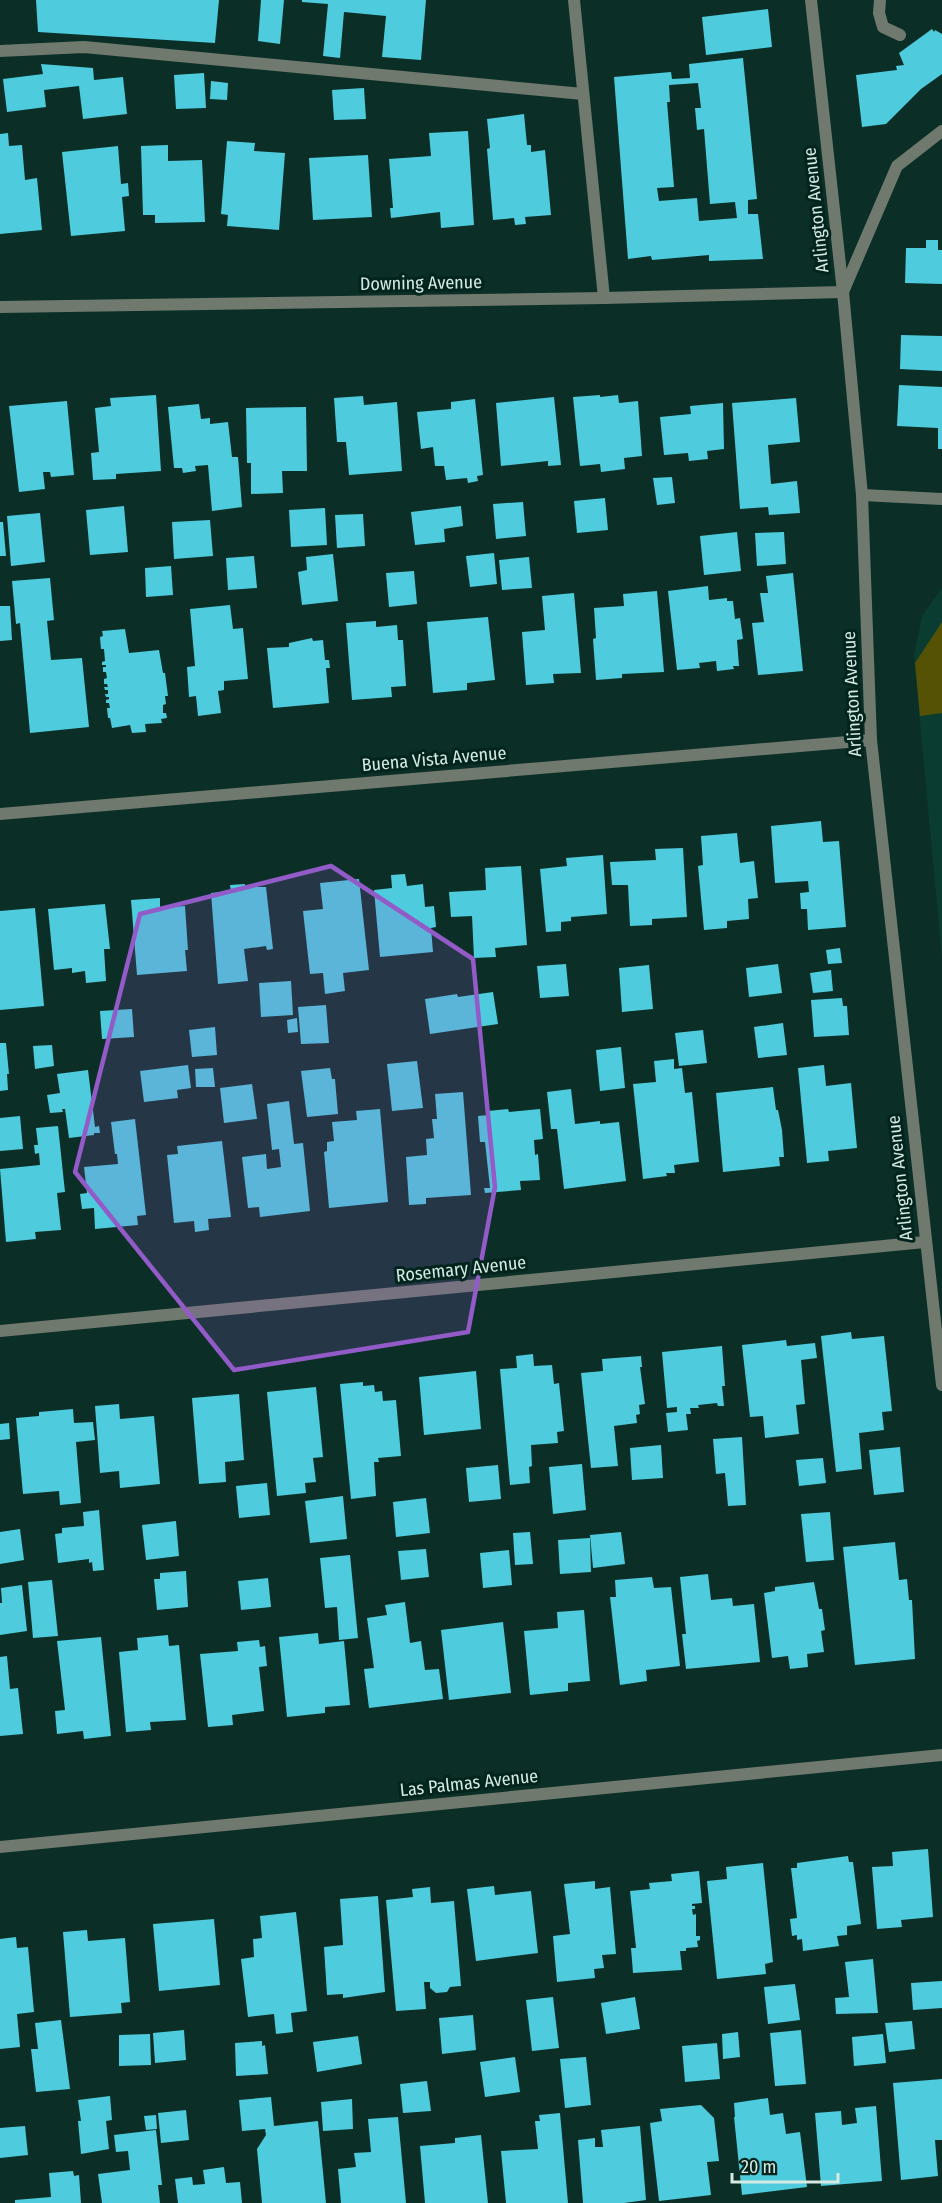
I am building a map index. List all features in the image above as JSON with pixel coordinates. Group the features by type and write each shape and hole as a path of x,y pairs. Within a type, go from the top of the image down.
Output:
{"street":[{"path":"574,0 604,298"},
{"name":"Arlington Avenue","path":"811,0 843,292 862,495 871,740 942,1385"},
{"path":"880,0 879,13 883,27 900,35"},
{"path":"0,51 84,47 583,94"},
{"path":"843,292 897,166 942,131"},
{"name":"Downing Avenue","path":"0,307 843,292"},
{"path":"862,495 942,499"},
{"name":"Buena Vista Avenue","path":"0,814 871,740"},
{"name":"Rosemary Avenue","path":"0,1331 925,1242"},
{"name":"Las Palmas Avenue","path":"0,1847 942,1755"}],"highlighted area":[{"path":"331,866 473,959 495,1187 468,1332 234,1370 75,1172 140,914"}],"shaded area":[{"path":"942,588 942,958 914,657 922,616"},
{"path":"942,622 942,713 920,716 915,663"}],"building":[{"path":"36,0 219,0 215,43 38,32"},
{"path":"261,0 284,0 280,44 258,41"},
{"path":"302,0 426,0 421,60 382,57 386,16 344,12 340,58 323,56 328,4 302,2"},
{"path":"768,9 772,47 706,55 702,17"},
{"path":"932,29 942,34 942,74 921,89 886,124 862,127 856,75 897,70 896,66 904,65 899,53"},
{"path":"743,58 757,199 748,200 748,214 758,214 763,259 709,261 709,255 652,260 651,256 628,259 614,77 671,72 672,79 690,78 689,64","holes":["698,83 701,108 695,108 697,130 704,129 710,204 735,202 737,218 699,221 697,198 659,201 657,188 674,187 667,102 670,102 669,85"]},
{"path":"41,64 93,68 94,80 123,77 127,114 83,119 79,86 44,90 46,107 7,112 3,79 43,74"},
{"path":"204,73 206,108 176,109 174,75"},
{"path":"211,81 228,83 227,100 210,99"},
{"path":"364,88 366,119 334,120 332,90"},
{"path":"524,114 527,145 531,145 531,152 545,150 551,215 525,217 526,224 515,225 514,218 493,220 487,119"},
{"path":"468,131 474,225 441,228 440,212 391,218 390,208 393,208 389,159 431,156 429,133"},
{"path":"8,133 9,146 22,145 25,180 37,178 42,230 0,234 0,134"},
{"path":"227,141 255,143 254,151 285,153 279,230 227,226 228,215 221,214"},
{"path":"168,145 168,161 202,160 205,222 155,223 155,215 143,215 141,146"},
{"path":"118,146 121,184 128,183 129,196 122,197 125,231 71,236 62,152"},
{"path":"368,155 372,217 313,220 309,158"},
{"path":"926,240 938,240 938,250 942,250 942,284 905,283 906,248 926,248"},
{"path":"901,335 942,336 942,371 900,369"},
{"path":"899,385 942,387 942,449 938,449 938,428 897,426"},
{"path":"156,395 161,471 116,474 116,479 93,480 91,453 99,452 95,408 111,406 110,398"},
{"path":"600,395 600,397 618,395 619,403 638,401 642,456 624,458 625,469 601,472 600,464 580,466 573,397"},
{"path":"363,396 364,405 397,402 402,471 349,475 346,442 337,442 334,398"},
{"path":"554,397 561,465 548,466 548,461 501,466 496,403"},
{"path":"796,398 800,442 768,445 771,484 797,481 800,513 769,515 768,507 740,509 732,403"},
{"path":"475,399 483,475 477,476 478,481 468,483 467,478 446,480 444,466 435,466 433,447 421,449 417,412 451,409 451,402"},
{"path":"67,401 74,475 51,477 50,472 43,472 45,489 19,492 9,406"},
{"path":"723,403 724,449 707,451 708,459 689,461 688,453 664,455 660,417 691,414 690,406"},
{"path":"199,404 201,419 210,418 210,424 228,422 232,457 238,457 242,507 212,511 208,465 195,466 196,471 183,473 182,468 174,468 168,407"},
{"path":"306,407 307,471 282,471 283,493 251,494 251,463 247,463 246,408"},
{"path":"672,477 675,503 657,505 653,478"},
{"path":"605,498 608,530 577,533 574,501"},
{"path":"523,502 526,536 496,539 493,504"},
{"path":"124,506 128,552 90,555 86,510"},
{"path":"461,506 463,526 444,529 445,542 415,545 411,512"},
{"path":"325,508 327,545 291,547 289,510"},
{"path":"40,513 45,562 11,566 7,516"},
{"path":"363,514 365,546 337,548 335,515"},
{"path":"210,520 213,556 174,559 172,522"},
{"path":"0,522 3,522 6,556 0,556"},
{"path":"737,532 741,571 704,575 700,536"},
{"path":"784,532 786,564 757,566 755,533"},
{"path":"494,553 497,584 470,587 466,556"},
{"path":"333,554 338,601 302,605 298,572 307,570 306,557"},
{"path":"254,556 257,588 228,590 226,558"},
{"path":"529,557 532,588 502,590 499,560"},
{"path":"171,566 173,595 146,597 145,568"},
{"path":"414,571 417,604 389,607 386,573"},
{"path":"793,573 803,671 758,675 752,623 764,622 760,593 768,593 766,576"},
{"path":"50,578 54,620 47,621 51,660 82,658 89,727 30,733 20,623 16,624 12,581"},
{"path":"708,586 709,600 727,598 727,601 733,601 735,619 740,618 743,639 737,640 739,666 733,666 734,669 717,671 716,661 699,663 700,668 677,670 668,591"},
{"path":"657,591 664,672 622,674 622,678 596,680 593,639 596,638 594,608 624,606 623,594"},
{"path":"574,593 581,673 553,674 554,683 526,685 522,632 545,630 542,596"},
{"path":"230,605 233,629 243,628 248,679 224,681 224,690 218,691 221,713 198,716 196,696 189,697 187,667 195,666 190,609"},
{"path":"0,606 10,606 12,640 0,641"},
{"path":"488,617 495,680 467,683 467,690 433,693 427,622"},
{"path":"376,621 376,627 397,625 398,640 403,640 406,686 391,687 392,697 352,700 346,623"},
{"path":"125,629 129,653 159,650 163,673 165,673 168,696 165,696 166,704 163,705 163,713 166,713 167,718 161,719 162,723 145,724 146,732 132,733 130,725 112,728 110,718 108,718 107,708 110,708 106,700 109,697 106,697 108,690 104,687 108,687 104,684 104,679 107,678 106,672 103,672 103,667 106,665 102,665 105,661 100,637 103,636 102,631"},
{"path":"312,638 313,641 323,640 325,660 329,660 330,668 326,668 329,703 273,708 267,648 289,647 289,643"},
{"path":"821,821 823,842 839,841 846,927 808,930 807,909 801,909 800,893 809,892 808,881 775,883 771,826"},
{"path":"737,833 740,863 754,861 758,898 748,899 749,919 727,921 727,928 704,930 698,866 703,865 701,836"},
{"path":"683,848 687,917 652,919 652,925 630,926 628,885 612,885 610,862 656,860 655,849"},
{"path":"603,855 607,914 571,917 571,921 561,922 561,931 546,932 540,869 567,866 566,858"},
{"path":"521,866 527,945 495,948 496,957 474,958 472,916 451,917 449,892 486,890 485,868"},
{"path":"405,874 407,886 423,884 425,907 434,906 436,927 431,928 433,952 380,957 374,890 392,888 391,875"},
{"path":"359,879 369,970 343,973 345,991 325,994 323,973 310,974 303,911 323,909 320,883"},
{"path":"245,884 245,889 266,887 273,949 267,950 266,946 244,949 248,981 218,984 211,893 231,891 230,885"},
{"path":"160,898 160,908 185,906 187,971 137,975 131,900"},
{"path":"105,904 110,949 104,949 106,981 86,983 85,971 72,973 72,968 54,970 48,909"},
{"path":"35,908 44,1006 0,1010 0,911"},
{"path":"840,948 842,963 828,964 826,950"},
{"path":"566,964 569,996 540,998 537,966"},
{"path":"778,964 782,993 749,997 746,968"},
{"path":"649,965 653,1009 622,1012 619,968"},
{"path":"831,970 833,991 813,993 810,973"},
{"path":"291,981 293,1015 261,1017 259,983"},
{"path":"493,992 498,1024 430,1034 425,999"},
{"path":"842,998 843,1006 847,1006 849,1035 814,1037 811,1000"},
{"path":"326,1005 329,1043 301,1044 298,1007"},
{"path":"132,1009 134,1037 102,1039 100,1011"},
{"path":"297,1018 298,1032 288,1033 287,1020"},
{"path":"783,1023 787,1055 758,1058 754,1027"},
{"path":"215,1027 217,1055 192,1057 189,1030"},
{"path":"703,1030 707,1063 679,1066 675,1033"},
{"path":"0,1043 6,1043 9,1074 7,1074 8,1090 0,1091"},
{"path":"52,1045 54,1066 35,1069 33,1046"},
{"path":"621,1047 625,1088 600,1091 596,1050"},
{"path":"674,1059 674,1069 682,1068 685,1093 692,1092 699,1162 674,1165 675,1173 643,1179 633,1084 656,1082 654,1061"},
{"path":"417,1061 423,1108 392,1111 387,1064"},
{"path":"188,1065 191,1088 177,1090 178,1098 144,1102 140,1071"},
{"path":"824,1065 826,1086 851,1083 857,1148 828,1151 829,1161 807,1163 798,1068"},
{"path":"213,1068 215,1087 196,1087 195,1069"},
{"path":"330,1068 332,1079 335,1079 338,1114 307,1117 301,1071"},
{"path":"88,1070 95,1127 99,1126 100,1133 69,1138 65,1109 62,1109 63,1112 50,1113 47,1095 60,1093 57,1074"},
{"path":"252,1084 257,1119 224,1123 220,1088"},
{"path":"773,1087 782,1130 784,1157 779,1157 780,1166 723,1172 716,1093"},
{"path":"571,1089 575,1124 600,1121 600,1124 619,1122 626,1181 564,1189 557,1129 551,1129 547,1092"},
{"path":"463,1092 471,1195 426,1198 426,1204 409,1205 406,1157 427,1155 426,1139 434,1138 432,1119 437,1119 435,1094"},
{"path":"289,1101 294,1144 303,1143 310,1211 260,1217 259,1207 248,1208 242,1157 266,1154 267,1169 281,1167 279,1149 272,1150 267,1104"},
{"path":"380,1109 388,1202 329,1208 324,1152 327,1151 327,1142 334,1141 332,1122 357,1120 356,1111"},
{"path":"508,1109 509,1112 540,1109 543,1139 534,1140 535,1155 538,1154 540,1180 520,1181 521,1190 485,1193 484,1188 490,1188 485,1142 480,1142 478,1116 489,1115 488,1111"},
{"path":"20,1116 23,1149 0,1151 0,1118"},
{"path":"135,1119 146,1215 137,1216 138,1225 95,1229 94,1208 82,1209 80,1194 87,1193 84,1167 118,1164 111,1122"},
{"path":"58,1126 65,1192 57,1193 61,1230 35,1232 36,1239 6,1242 0,1169 40,1165 39,1153 35,1154 34,1145 38,1145 36,1128"},
{"path":"222,1141 231,1217 208,1219 209,1230 195,1232 194,1221 174,1223 167,1155 178,1154 177,1146"},
{"path":"851,1332 852,1339 884,1336 892,1411 882,1412 884,1430 859,1433 862,1469 836,1472 821,1336"},
{"path":"786,1340 787,1346 815,1343 817,1358 801,1360 805,1404 796,1405 799,1434 765,1438 763,1416 750,1417 742,1345"},
{"path":"722,1346 724,1406 718,1406 717,1403 690,1408 691,1414 686,1414 688,1430 668,1432 666,1413 677,1412 677,1407 667,1408 662,1352"},
{"path":"533,1354 534,1366 552,1365 554,1384 559,1383 564,1431 557,1432 558,1443 531,1445 530,1483 510,1485 500,1369 517,1368 516,1356"},
{"path":"641,1356 642,1367 640,1367 645,1404 639,1405 640,1414 636,1415 637,1423 614,1426 618,1466 591,1468 581,1373 603,1371 602,1359"},
{"path":"476,1371 481,1429 424,1435 419,1377"},
{"path":"363,1382 363,1386 374,1385 375,1392 382,1391 383,1401 396,1400 401,1456 378,1458 379,1462 374,1462 376,1496 351,1499 340,1384"},
{"path":"316,1387 323,1457 313,1458 316,1482 305,1483 306,1493 277,1496 267,1392"},
{"path":"239,1394 244,1460 225,1462 226,1482 199,1484 192,1398"},
{"path":"119,1404 120,1419 154,1416 160,1484 120,1488 119,1471 100,1473 95,1406"},
{"path":"73,1409 74,1423 93,1422 95,1440 76,1442 81,1503 60,1505 59,1491 23,1494 16,1418 39,1416 39,1412"},
{"path":"9,1423 10,1439 0,1440 0,1424"},
{"path":"742,1437 746,1505 728,1506 725,1473 716,1474 713,1439"},
{"path":"661,1445 663,1478 632,1480 630,1448"},
{"path":"900,1447 904,1492 874,1495 869,1450"},
{"path":"823,1458 826,1483 799,1486 796,1460"},
{"path":"582,1464 586,1510 553,1514 549,1467"},
{"path":"498,1465 501,1499 469,1502 466,1468"},
{"path":"267,1483 270,1515 239,1518 236,1486"},
{"path":"343,1496 347,1539 310,1543 305,1501"},
{"path":"426,1498 430,1533 396,1537 393,1502"},
{"path":"99,1510 104,1570 93,1571 92,1562 89,1563 89,1559 58,1563 55,1534 62,1533 62,1528 84,1526 83,1512"},
{"path":"830,1512 834,1560 806,1562 801,1514"},
{"path":"176,1521 179,1556 146,1560 142,1525"},
{"path":"20,1529 24,1560 0,1564 0,1532"},
{"path":"530,1532 533,1564 515,1565 513,1533"},
{"path":"621,1532 625,1564 593,1568 590,1535"},
{"path":"590,1538 591,1572 560,1574 558,1540"},
{"path":"895,1542 899,1580 907,1579 909,1600 912,1600 915,1659 855,1665 843,1547"},
{"path":"426,1549 429,1577 401,1580 398,1551"},
{"path":"509,1550 512,1585 483,1588 480,1553"},
{"path":"350,1555 358,1638 339,1640 337,1607 325,1608 320,1558"},
{"path":"186,1571 188,1607 157,1610 154,1579 160,1579 160,1573"},
{"path":"708,1574 711,1600 732,1598 733,1606 754,1604 760,1662 686,1669 682,1634 686,1634 680,1577"},
{"path":"652,1577 654,1588 671,1587 680,1666 646,1670 647,1681 620,1685 610,1597 616,1597 615,1580"},
{"path":"268,1578 271,1607 241,1610 238,1581"},
{"path":"52,1580 58,1636 33,1638 28,1582"},
{"path":"814,1582 825,1630 821,1631 824,1652 807,1654 808,1667 790,1669 788,1656 772,1658 764,1593 775,1591 775,1587"},
{"path":"22,1585 27,1631 0,1635 1,1588"},
{"path":"405,1602 410,1643 421,1641 425,1670 439,1669 443,1699 369,1708 364,1669 374,1668 367,1618 387,1615 385,1605"},
{"path":"584,1610 590,1681 568,1683 568,1691 530,1695 524,1631 558,1628 557,1612"},
{"path":"503,1622 511,1693 449,1700 441,1630"},
{"path":"318,1633 319,1644 344,1641 350,1705 325,1707 325,1713 287,1717 279,1637"},
{"path":"168,1635 169,1646 179,1645 186,1720 150,1722 151,1730 126,1732 119,1652 138,1650 137,1638"},
{"path":"101,1637 111,1736 84,1739 83,1731 57,1734 55,1711 65,1710 57,1641"},
{"path":"259,1640 260,1647 265,1646 267,1666 259,1667 264,1711 232,1715 233,1725 208,1727 200,1654 238,1651 237,1642"},
{"path":"7,1656 10,1689 18,1688 23,1734 0,1736 0,1657"},
{"path":"928,1849 933,1917 901,1920 902,1927 877,1929 872,1867 893,1866 892,1852"},
{"path":"848,1856 849,1862 853,1862 861,1924 847,1926 847,1935 837,1936 839,1946 803,1951 802,1939 797,1940 797,1935 792,1936 790,1919 797,1918 791,1868 797,1868 797,1863"},
{"path":"763,1863 773,1962 765,1964 766,1974 717,1979 707,1881 727,1879 726,1867"},
{"path":"699,1871 702,1903 692,1904 695,1906 695,1909 692,1909 693,1915 696,1914 696,1936 700,1936 700,1940 697,1941 698,1947 680,1951 682,1970 633,1973 631,1948 636,1948 630,1891 650,1889 649,1883 672,1881 671,1874"},
{"path":"595,1881 595,1889 610,1887 616,1954 602,1955 604,1968 594,1969 595,1978 557,1982 553,1936 570,1934 564,1884"},
{"path":"494,1886 495,1895 531,1891 538,1953 476,1961 467,1889"},
{"path":"430,1887 431,1903 454,1901 461,1986 450,1987 447,1992 436,1993 430,1988 430,1982 424,1982 426,2009 396,2011 386,1900 413,1897 412,1889"},
{"path":"378,1896 385,1992 343,1998 343,1994 327,1995 324,1947 343,1945 340,1899"},
{"path":"296,1912 307,2011 291,2013 293,2032 276,2034 274,2014 248,2017 241,1959 254,1957 253,1939 262,1938 260,1916"},
{"path":"214,1919 220,1985 159,1991 153,1924"},
{"path":"87,1930 88,1941 125,1938 130,2002 121,2003 122,2013 70,2017 63,1932"},
{"path":"16,1937 17,1948 28,1947 34,2012 17,2014 20,2047 0,2049 0,1939"},
{"path":"873,1959 878,2013 836,2014 835,1998 849,1997 845,1962"},
{"path":"942,1981 942,2008 913,2010 911,1983"},
{"path":"795,1984 800,2020 768,2024 764,1987"},
{"path":"553,1997 559,2048 532,2051 526,2000"},
{"path":"635,1997 640,2029 606,2034 601,2003"},
{"path":"473,2015 476,2050 442,2054 439,2018"},
{"path":"61,2020 70,2089 36,2092 31,2049 38,2049 35,2023"},
{"path":"912,2021 915,2049 889,2052 885,2023"},
{"path":"184,2030 186,2060 155,2063 153,2033"},
{"path":"801,2030 806,2084 775,2086 770,2033"},
{"path":"738,2032 740,2057 723,2059 722,2034"},
{"path":"150,2034 151,2065 119,2066 119,2035"},
{"path":"883,2034 886,2063 854,2066 852,2037"},
{"path":"358,2036 362,2064 317,2072 313,2042"},
{"path":"262,2041 262,2046 265,2045 268,2074 236,2076 235,2043"},
{"path":"717,2043 720,2079 685,2082 682,2046"},
{"path":"515,2057 520,2092 485,2097 480,2062"},
{"path":"586,2057 591,2105 565,2108 560,2059"},
{"path":"942,2079 942,2140 935,2140 938,2176 901,2180 893,2083"},
{"path":"427,2081 431,2111 403,2113 400,2084"},
{"path":"110,2096 112,2120 106,2121 109,2149 81,2154 78,2121 81,2121 78,2100"},
{"path":"271,2097 274,2126 318,2121 326,2203 262,2203 257,2149 266,2135 265,2129 242,2131 239,2100"},
{"path":"768,2098 770,2115 783,2113 786,2134 800,2132 807,2187 742,2195 734,2103"},
{"path":"352,2099 353,2129 323,2131 321,2102"},
{"path":"701,2105 714,2118 719,2161 707,2162 711,2195 659,2201 650,2123 662,2121 660,2109"},
{"path":"876,2106 882,2181 821,2186 815,2113 841,2111 842,2125 857,2123 855,2108"},
{"path":"186,2110 189,2140 161,2143 158,2113"},
{"path":"560,2113 568,2203 506,2203 501,2151 538,2149 535,2121 540,2121 539,2115"},
{"path":"156,2115 157,2129 146,2130 144,2116"},
{"path":"398,2117 406,2203 341,2203 338,2169 356,2167 354,2153 371,2152 368,2119"},
{"path":"25,2126 28,2155 0,2158 0,2128"},
{"path":"640,2126 646,2200 624,2203 583,2203 578,2140 595,2138 595,2147 603,2147 601,2130"},
{"path":"156,2130 162,2185 158,2185 160,2203 102,2203 98,2174 130,2170 128,2151 116,2152 114,2135"},
{"path":"481,2135 488,2203 425,2203 420,2146 455,2143 455,2138"},
{"path":"224,2167 226,2183 240,2182 242,2203 178,2203 175,2179 192,2177 193,2185 205,2184 203,2170"},
{"path":"73,2171 74,2176 79,2175 81,2203 15,2203 15,2200 51,2197 49,2173"}]}
